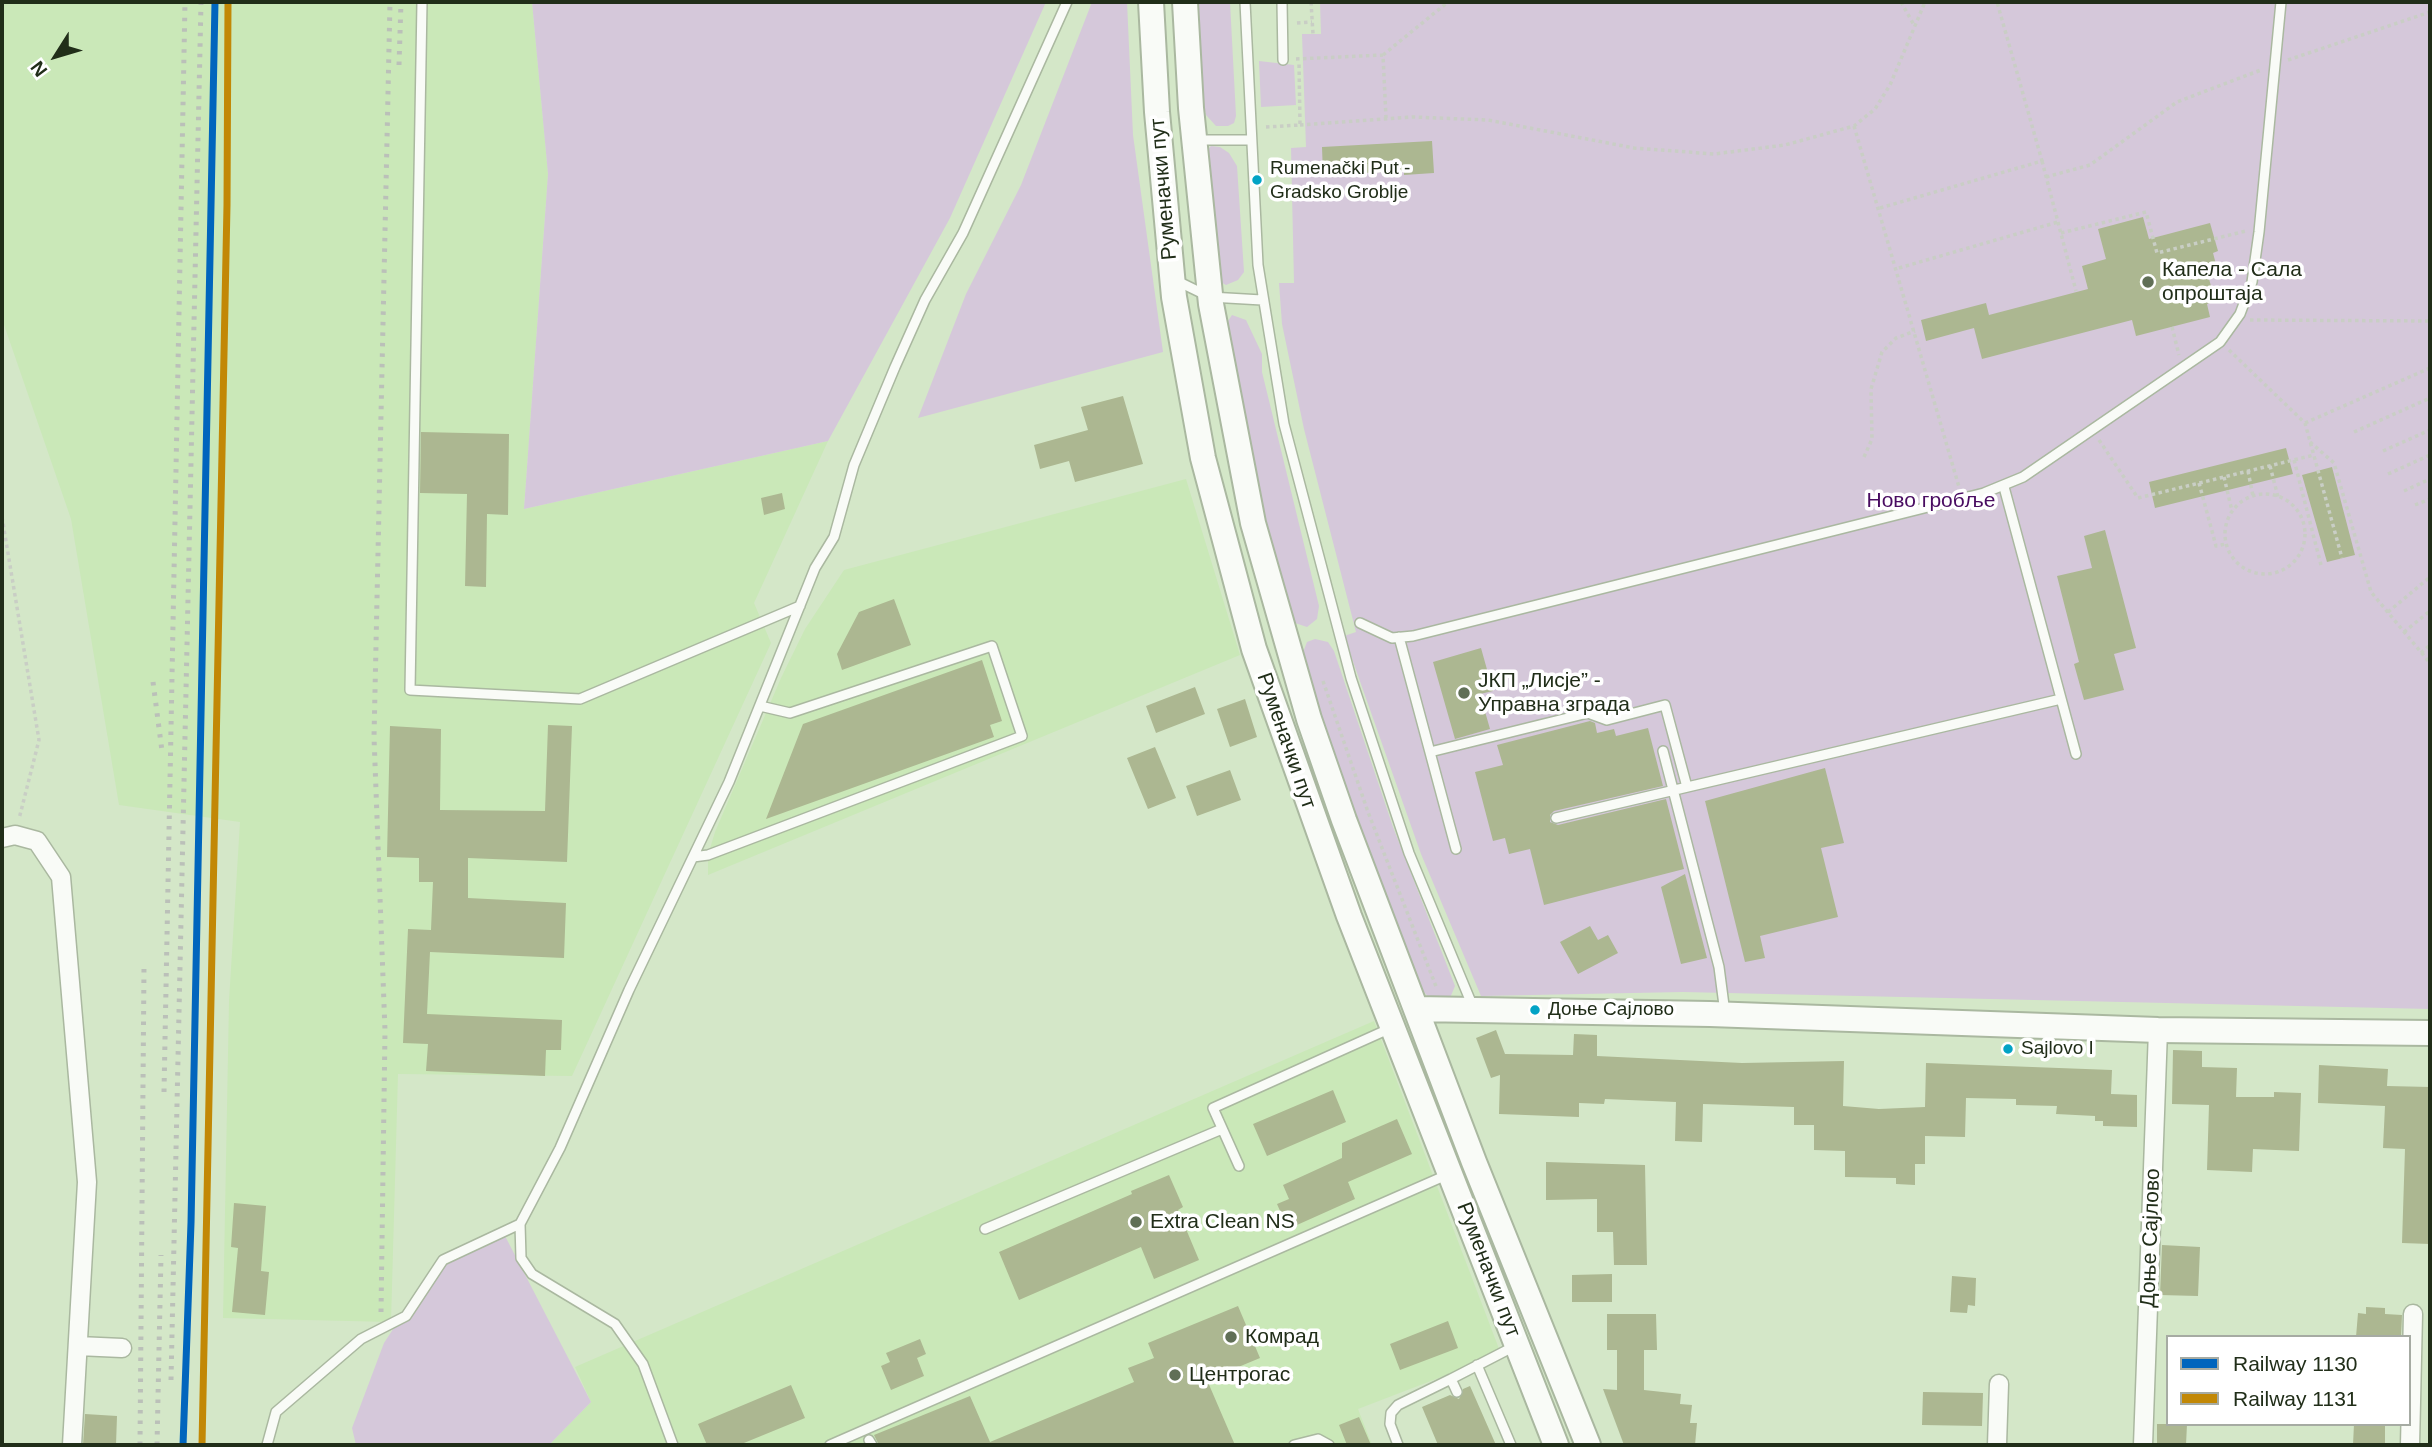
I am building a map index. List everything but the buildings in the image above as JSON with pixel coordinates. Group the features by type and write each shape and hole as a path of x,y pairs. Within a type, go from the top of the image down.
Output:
{"main road":[{"name":"Руменачки пут","path":"1151,2 1157,112 1172,278 1203,458 1254,649 1312,816 1392,1027 1556,1445"},
{"name":"Руменачки пут","path":"1185,2 1194,140 1210,298 1250,510 1293,666 1344,820 1474,1162 1588,1445"},
{"path":"1416,1009 1725,1015 2158,1030 2430,1034"}],"street":[{"path":"8,836 37,841 61,877 86,1182 72,1445"},
{"name":"Доње Сајлово","path":"2143,1445 2158,1030"},
{"path":"2411,1401 2413,1314"},
{"path":"78,1346 122,1348"},
{"path":"1997,1445 1999,1384"},
{"path":"2410,1426 2410,1445"}],"lane":[{"path":"422,2 410,690 580,699 800,606"},
{"path":"673,1445 643,1364 615,1324 532,1273 521,1258 520,1224 560,1148 629,990 729,782 815,568 834,537 854,464 905,345 925,300 963,233 1067,2"},
{"path":"1245,2 1262,300 1284,424 1350,678 1409,853 1473,1009"},
{"path":"1282,2 1283,60"},
{"path":"1360,623 1392,638 1399,637 2004,487 2092,429 2220,342 2236,320 2252,282 2281,2"},
{"path":"1194,140 1251,140"},
{"path":"1172,278 1210,298 1262,300"},
{"path":"2004,487 2076,754"},
{"path":"1399,637 1457,849"},
{"path":"693,857 708,855 1022,736 992,646 790,713 760,706"},
{"path":"1556,818 2062,699"},
{"path":"1430,752 1588,713 1607,720 1665,705 1686,787"},
{"path":"1663,751 1719,967 1725,1015"},
{"path":"1238,1166 1213,1108 1392,1027"},
{"path":"985,1229 1222,1129"},
{"path":"830,1445 1450,1173"},
{"path":"267,1445 276,1412 361,1339 406,1316 443,1260 520,1224"},
{"path":"1398,1445 1390,1424 1391,1413 1398,1405 1517,1345"},
{"path":"1477,1365 1511,1445"},
{"path":"1451,1379 1457,1392"},
{"path":"1294,1445 1318,1438 1329,1445"}],"path":[{"path":"1311,2 1313,34"},
{"path":"1298,59 1382,55 1448,2"},
{"path":"1901,2 1914,25"},
{"path":"1264,140 1263,127 1386,119 1488,120 1634,148 1714,154 1785,145 1854,126 1884,97 1925,2"},
{"path":"1997,2 2076,292"},
{"path":"2046,177 2090,165 2177,103 2276,64 2430,12"},
{"path":"1298,35 1297,23 1312,22"},
{"path":"1298,47 1300,125"},
{"path":"1382,55 1386,119"},
{"path":"1854,126 1898,269 1961,496"},
{"path":"1879,208 2042,161"},
{"path":"2061,233 2147,212 2157,253 2259,228"},
{"path":"1898,269 2058,222"},
{"path":"2236,320 2430,321"},
{"path":"2172,327 2182,368"},
{"path":"1864,457 1872,439 1871,389 1882,352 1896,338 1915,331"},
{"path":"1917,339 1925,337"},
{"path":"2220,342 2305,423 2342,558"},
{"path":"2305,423 2430,368"},
{"path":"2354,432 2430,398"},
{"path":"2092,429 2137,498 2314,455"},
{"path":"2383,451 2430,430"},
{"path":"2310,442 2334,463 2371,592 2430,663"},
{"path":"2388,474 2430,456"},
{"path":"2294,460 2322,565"},
{"path":"2270,466 2278,496 2297,511 2304,526 2304,541 2299,556 2288,567 2274,573 2260,574 2244,569 2232,557 2226,544 2225,528 2232,511 2253,496 2278,496"},
{"path":"2248,471 2253,496"},
{"path":"2224,477 2232,511"},
{"path":"2404,491 2430,479"},
{"path":"2199,484 2216,545 2226,544"},
{"path":"2415,505 2430,499"},
{"path":"2,517 40,740 8,836"},
{"path":"2304,526 2311,524"},
{"path":"2388,612 2430,577"},
{"path":"2404,632 2430,611"},
{"path":"2421,653 2430,645"}],"shaded area":[{"path":"2,2 532,2 548,174 524,509 828,441 754,603 771,643 572,1076 398,1074 391,1322 223,1318 229,1001 240,822 119,805 71,519 2,319"},
{"path":"1186,479 1240,655 708,875 708,855 715,832 781,678 805,629 844,570"},
{"path":"1374,1021 1501,1354 1358,1409 1372,1445 549,1445 591,1402 575,1367"}],"green space":[{"path":"532,2 1046,2 950,218 828,441 524,509 548,174"},
{"path":"1092,2 1127,2 1133,135 1163,352 918,418 966,294 1021,185"},
{"path":"1196,2 1230,2 1236,116 1234,123 1228,126 1216,126 1206,115 1201,94"},
{"name":"Ново гробље","path":"1320,2 2430,2 2430,1009 1683,992 1481,996 1421,854 1344,636 1356,632 1304,429 1282,324 1279,283 1294,283 1291,148 1306,147 1302,34 1321,34"},
{"path":"1259,61 1294,65 1296,105 1261,107"},
{"path":"1211,146 1220,147 1229,153 1237,166 1244,272 1238,280 1226,285 1217,280 1204,154"},
{"path":"1232,315 1246,320 1262,354 1262,372 1319,606 1317,619 1307,627 1292,622 1267,535 1226,324"},
{"path":"1315,639 1328,642 1334,651 1393,827 1455,986 1450,998 1431,1000 1424,992 1372,864 1319,717 1302,655 1307,642"},
{"path":"504,1234 591,1402 549,1445 356,1445 352,1428 384,1343 429,1274 447,1253"}],"railway":[{"path":"164,1092 185,2"},
{"path":"171,1380 201,2"},
{"path":"381,1312 385,1031 374,737 390,2"},
{"path":"399,65 401,2"},
{"path":"153,682 162,751"},
{"path":"140,1445 144,966"},
{"path":"157,1445 161,1255"}],"rail line":[{"name":"1130","path":"183,1445 191,1223 215,2"},
{"name":"1131","path":"202,1445 227,205 228,2"}],"place":[{"name":"Rumenački Put - Gradsko Groblje","path":"1257,180"},
{"name":"Капела - Сала опроштаја","path":"2148,282"},
{"name":"ЈКП „Лисје” - Управна зграда","path":"1464,693"},
{"name":"Доње Сајлово","path":"1535,1010"},
{"name":"Sajlovo I","path":"2008,1049"},
{"name":"Extra Clean NS","path":"1136,1222"},
{"name":"Комрад","path":"1231,1337"},
{"name":"Центрогас","path":"1175,1375"}]}
